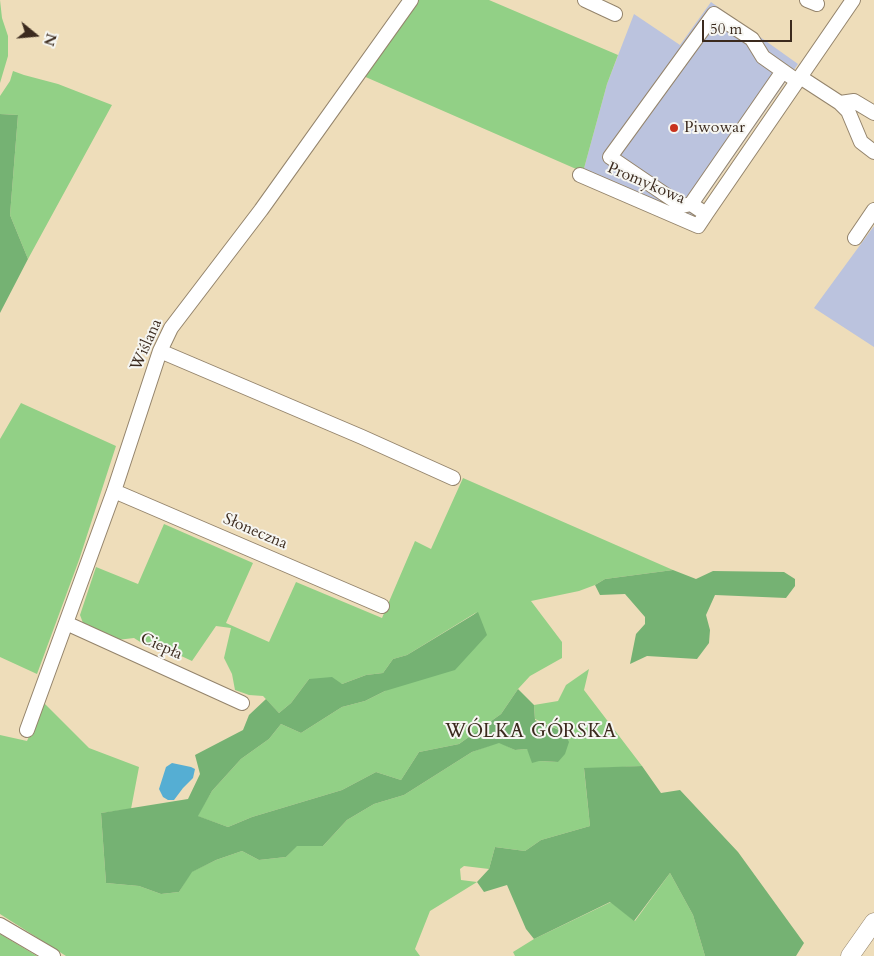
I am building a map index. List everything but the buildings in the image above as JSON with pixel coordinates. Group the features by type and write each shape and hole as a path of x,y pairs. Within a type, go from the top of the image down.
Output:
{"main road":[{"path":"850,956 874,922"}],"street":[{"name":"Wiślana","path":"28,730 114,491 160,351 171,328 261,210 411,0"},
{"path":"585,0 615,14"},
{"path":"691,204 702,220 853,0"},
{"path":"783,71 691,204 682,206 610,157 714,14 752,39 763,57 783,71 840,103 848,111 861,142 874,152"},
{"path":"840,103 854,100 874,113"},
{"name":"Promykowa","path":"580,175 702,220"},
{"path":"855,238 874,210"},
{"path":"160,351 362,436 453,478"},
{"name":"Słoneczna","path":"114,491 382,606"},
{"name":"Ciepła","path":"66,624 242,703"},
{"path":"0,925 53,956"}],"shaded area":[{"name":"Piwowar","path":"711,2 798,64 691,218 583,172 607,84 634,14 680,45"},
{"path":"874,226 874,347 814,308"}],"green space":[{"path":"0,0 2,18 8,36 8,56 0,83"},
{"path":"414,0 489,0 618,55 607,84 583,172 361,75"},
{"path":"13,71 58,84 112,105 28,259 10,215 18,115 0,114 0,96 10,81"},
{"path":"0,114 18,115 10,215 28,259 0,313"},
{"path":"21,403 116,446 79,560 37,674 0,657 0,439"},
{"path":"463,478 673,570 605,579 579,591 531,601 562,642 562,658 530,676 518,689 501,714 459,744 419,752 401,780 376,772 342,790 252,817 228,827 197,816 212,791 241,759 269,739 281,724 301,733 342,707 365,701 385,691 477,612 407,655 393,659 383,673 366,675 342,684 309,679 291,703 279,713 263,696 249,695 235,690 232,674 224,658 231,628 216,626 192,661 164,648 145,645 134,638 117,640 83,623 80,615 96,567 138,584 164,524 253,563 226,623 269,642 296,582 382,618 415,541 431,549"},
{"path":"673,570 696,579 713,571 784,572 795,579 795,586 786,598 715,595 706,615 710,630 709,643 697,659 647,656 630,664 636,634 645,624 645,617 625,594 600,595 595,585 605,579"},
{"path":"478,612 487,635 455,670 385,691 365,701 342,707 301,733 281,724 269,739 241,759 212,791 198,816 228,827 252,817 342,790 376,772 401,780 419,752 459,744 501,714 518,689 534,705 535,720 564,732 569,742 565,754 558,762 539,761 532,763 527,749 515,750 499,743 472,752 404,795 374,804 347,820 323,846 297,846 286,857 259,860 242,851 216,860 192,872 179,892 161,894 139,886 106,883 101,813 188,799 200,774 195,755 243,730 249,715 266,699 279,713 291,703 309,679 332,677 342,684 366,675 383,673 393,659 407,655"},
{"path":"589,669 584,690 642,766 584,769 590,826 541,840 525,851 495,847 489,869 464,866 460,869 461,880 477,882 430,911 415,949 420,956 66,956 0,914 0,735 27,741 44,703 89,748 139,767 131,809 101,813 106,883 139,886 161,894 179,892 191,872 216,860 242,851 259,860 286,857 296,846 323,846 347,820 374,804 404,795 472,752 499,742 515,750 527,749 539,761 558,762 564,732 535,719 534,705 558,701 566,685"},
{"path":"642,766 661,793 680,790 738,852 804,943 796,956 705,956 693,915 670,873 634,921 610,902 534,939 526,929 507,885 484,892 477,882 489,869 495,847 525,851 541,840 590,826 584,768"},
{"path":"670,873 693,915 705,956 515,956 513,952 534,939 611,902 635,921"},
{"path":"0,934 37,956 0,956"}],"water":[{"path":"172,763 195,769 193,778 174,800 168,800 163,797 159,789 166,767"}],"place":[{"name":"Piwowar","path":"674,128"}],"district":[{"name":"WÓLKA GÓRSKA","path":"531,733"}]}
